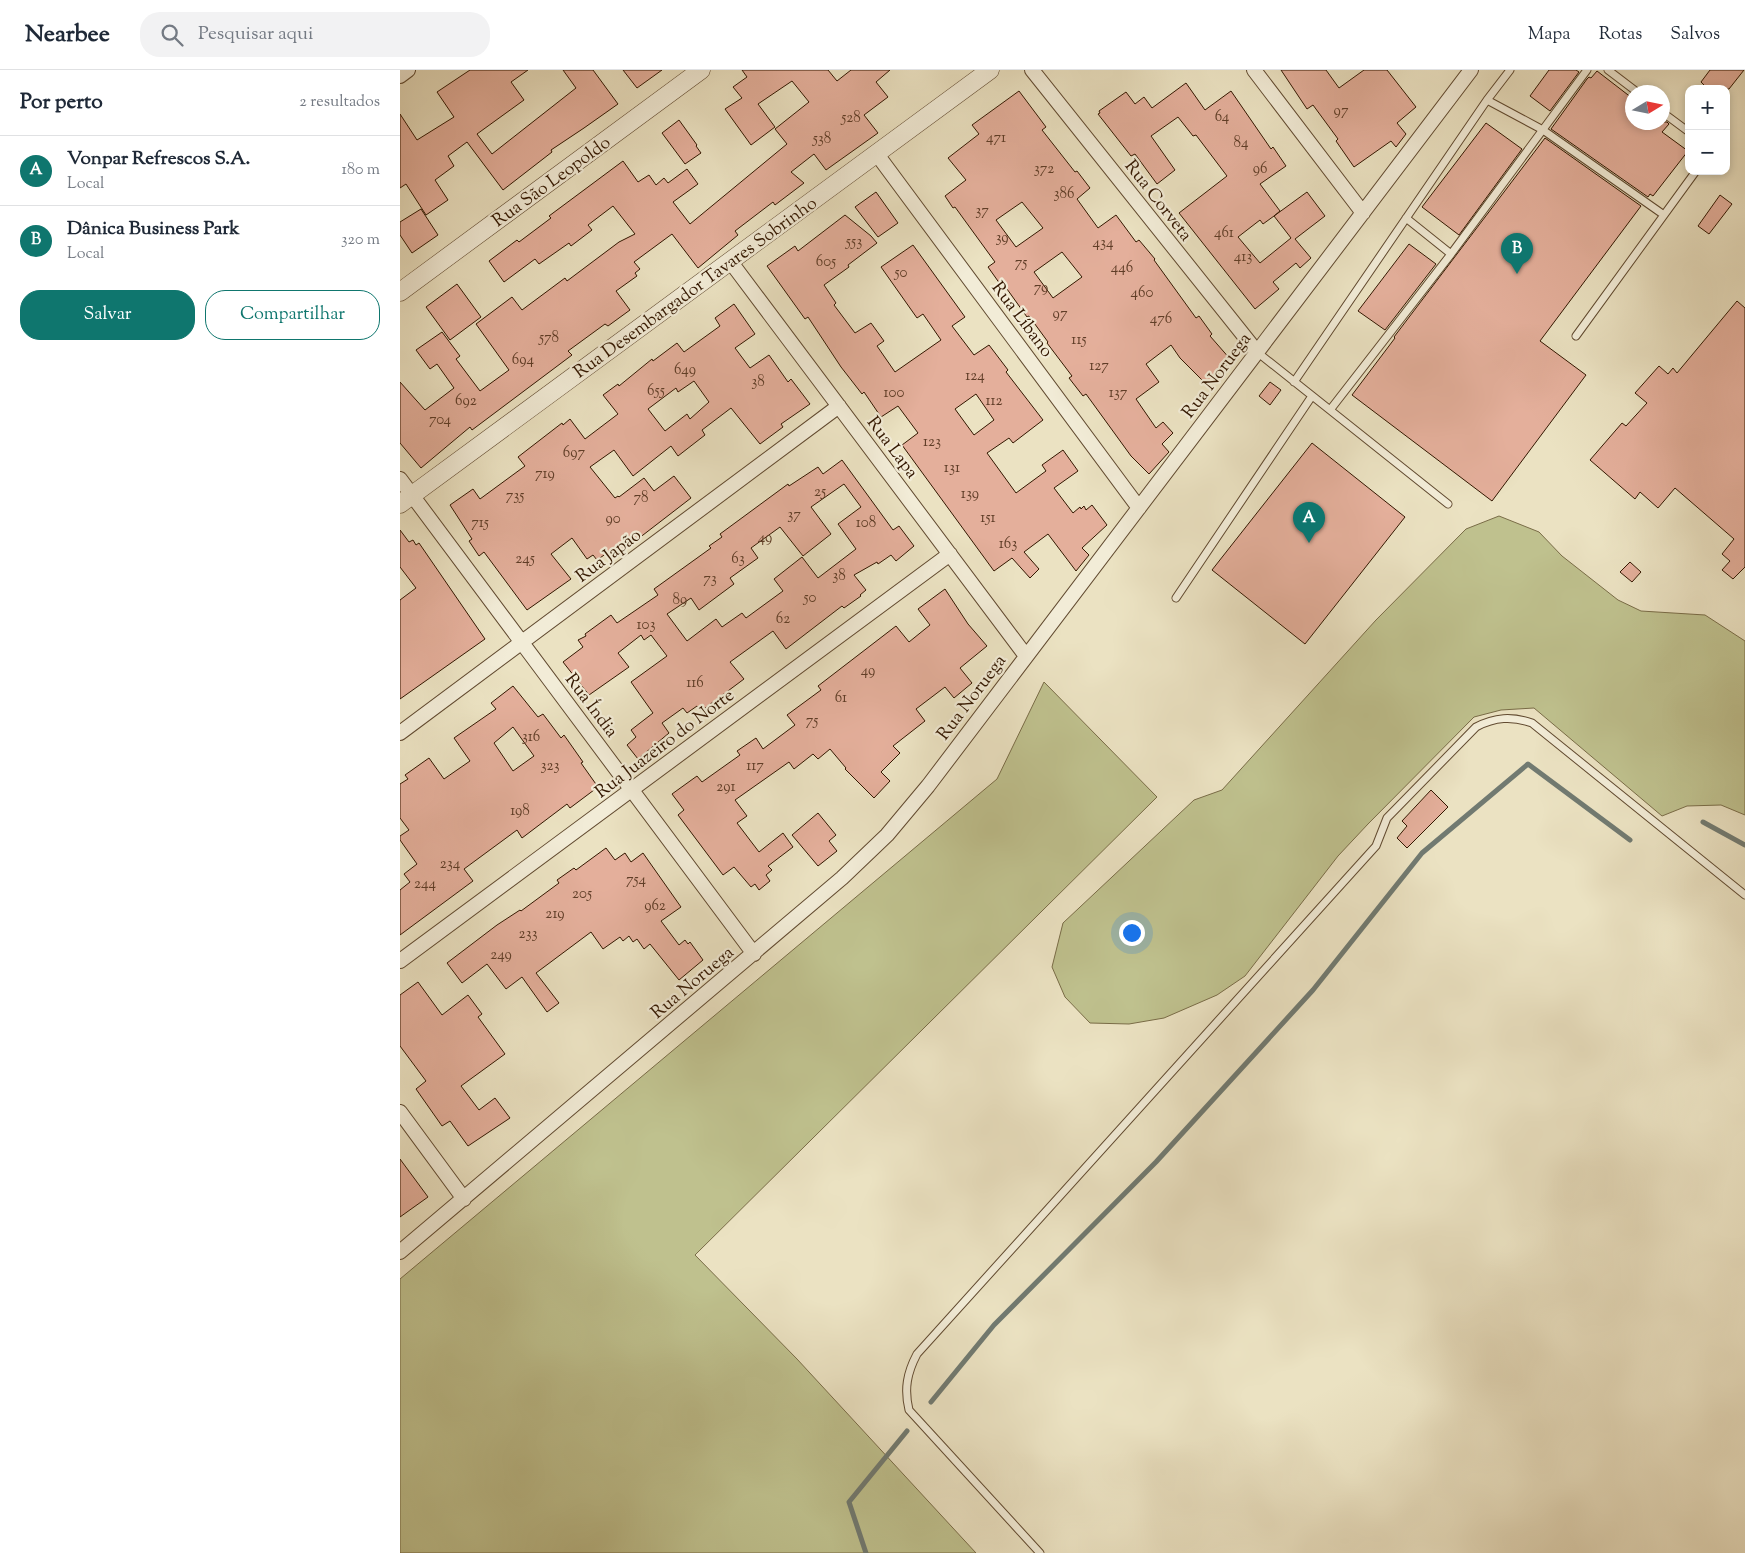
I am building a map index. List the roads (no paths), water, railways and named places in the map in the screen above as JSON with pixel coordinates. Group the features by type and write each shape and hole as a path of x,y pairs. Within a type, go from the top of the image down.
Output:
{"street":[{"path":"400,76 408,70"},
{"name":"Rua São Leopoldo","path":"400,292 701,70"},
{"name":"Rua Desembargador Tavares Sobrinho","path":"406,500 990,70"},
{"name":"Rua Corveta","path":"1032,70 1257,352"},
{"path":"1254,70 1363,213"},
{"name":"Rua Noruega","path":"400,1252 754,954 842,878 887,835 923,792 1470,71"},
{"name":"Rua Líbano","path":"876,154 1139,508"},
{"name":"Rua Lapa","path":"730,261 1026,656"},
{"name":"Rua Japão","path":"400,733 839,406"},
{"name":"Rua Índia","path":"400,479 406,500 522,642 754,954"},
{"name":"Rua Juazeiro do Norte","path":"400,962 950,554"},
{"path":"400,1112 464,1199"}],"lane":[{"path":"1294,382 1487,100 1510,70"},
{"path":"1330,410 1452,254 1587,70"},
{"path":"1608,70 1628,85"},
{"path":"1487,100 1543,130 1664,215"},
{"path":"1670,118 1686,130"},
{"path":"1576,336 1693,175"},
{"path":"1406,218 1452,254"},
{"path":"1257,352 1448,504"},
{"path":"1176,598 1312,396"},
{"path":"1040,1553 909,1410 907,1382 915,1358 1376,846 1388,818 1476,727 1485,722 1505,718 1514,718 1532,723 1745,895"}],"waterway":[{"path":"931,1402 994,1325 1156,1162 1313,990 1422,853 1528,764 1630,840"},
{"path":"1703,822 1745,845"},
{"path":"866,1553 849,1502 907,1431"}],"place":[{"name":"Dânica Business Park","path":"1517,274"},
{"name":"Vonpar Refrescos S.A.","path":"1309,543"}]}
